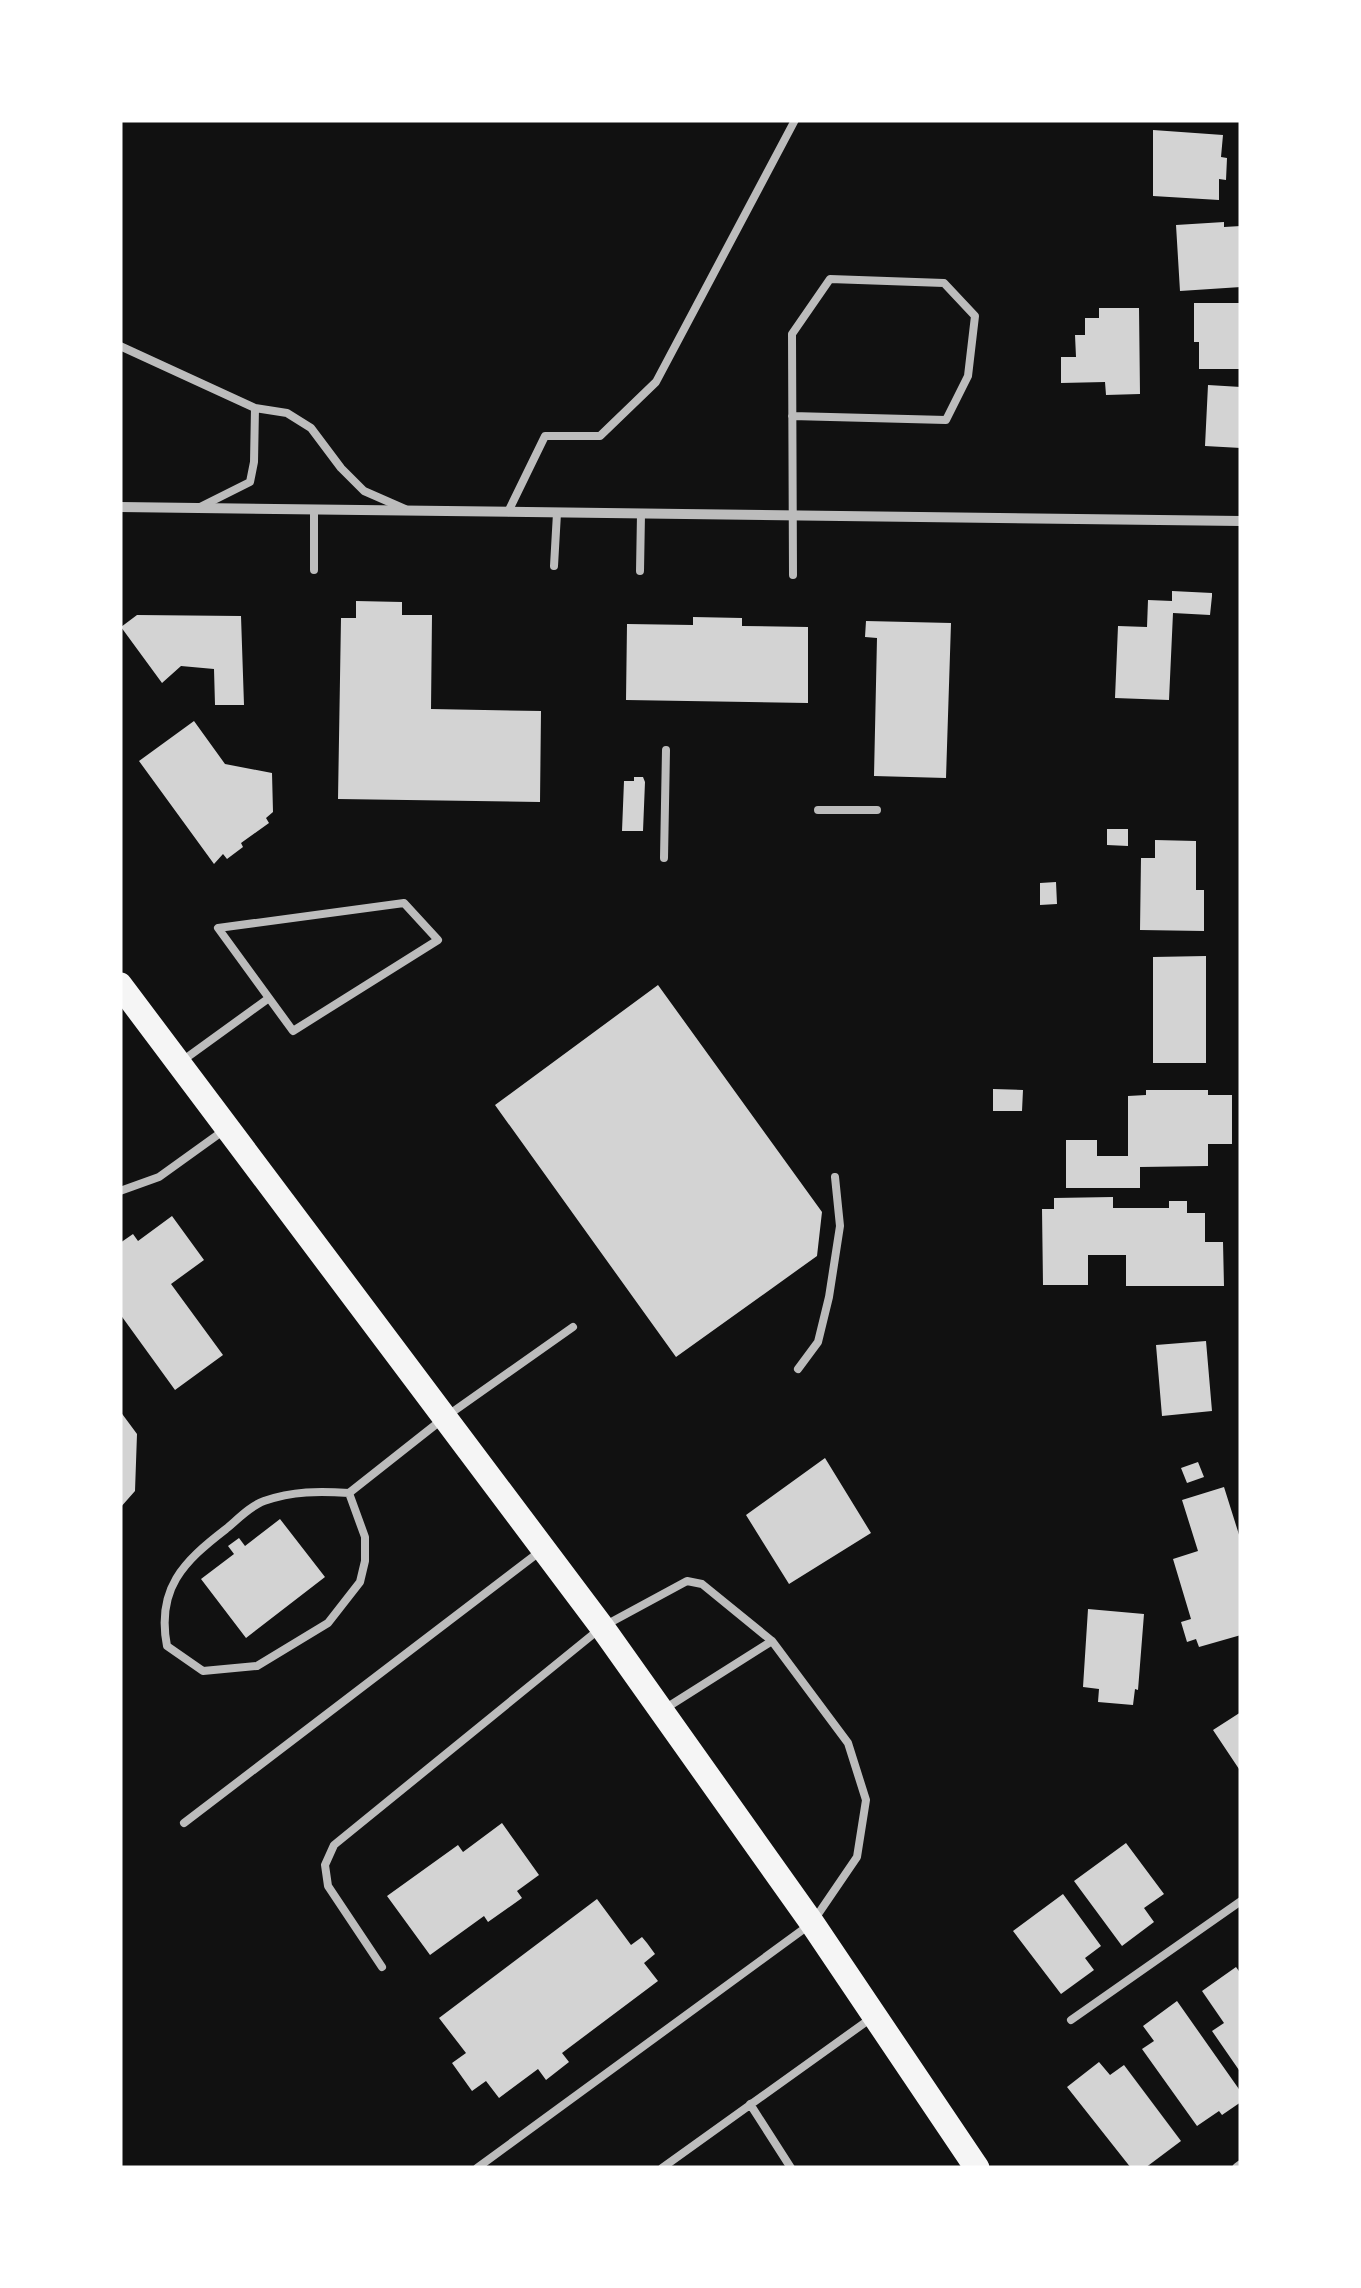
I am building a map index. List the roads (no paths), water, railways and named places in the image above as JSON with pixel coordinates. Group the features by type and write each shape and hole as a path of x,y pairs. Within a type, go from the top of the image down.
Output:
{"highway":[{"path":"120,986 602,1627 812,1923 978,2168"}],"street":[{"path":"120,507 1241,521"}],"lane":[{"path":"508,512 545,436 600,436 656,382 796,120"},
{"path":"792,416 946,420 968,376 975,316 944,283 830,279 792,334 792,416 795,516 793,576"},
{"path":"120,346 255,408 288,413 311,428 364,491 409,511"},
{"path":"194,508 250,482 255,408"},
{"path":"314,510 314,570"},
{"path":"554,566 557,513"},
{"path":"640,571 641,514"},
{"path":"664,858 666,750"},
{"path":"818,810 877,810"},
{"path":"404,903 438,940 292,1031 269,998 218,928 404,903"},
{"path":"178,1063 269,998"},
{"path":"120,1191 159,1177 227,1128"},
{"path":"798,1368 818,1342 829,1297 840,1226 834,1177"},
{"path":"349,1493 365,1537 365,1561 360,1582 328,1624 257,1666 203,1671 167,1646 162,1620 171,1584 198,1550 259,1502 306,1490 349,1493 444,1418 574,1327"},
{"path":"184,1823 542,1550"},
{"path":"382,1967 328,1886 325,1866 334,1845 602,1627 687,1580 702,1584 772,1640 848,1743 866,1800 857,1857 812,1923 477,2168"},
{"path":"661,1711 772,1640"},
{"path":"1071,2020 1241,1901"},
{"path":"662,2168 873,2016"},
{"path":"750,2104 791,2168"}]}
